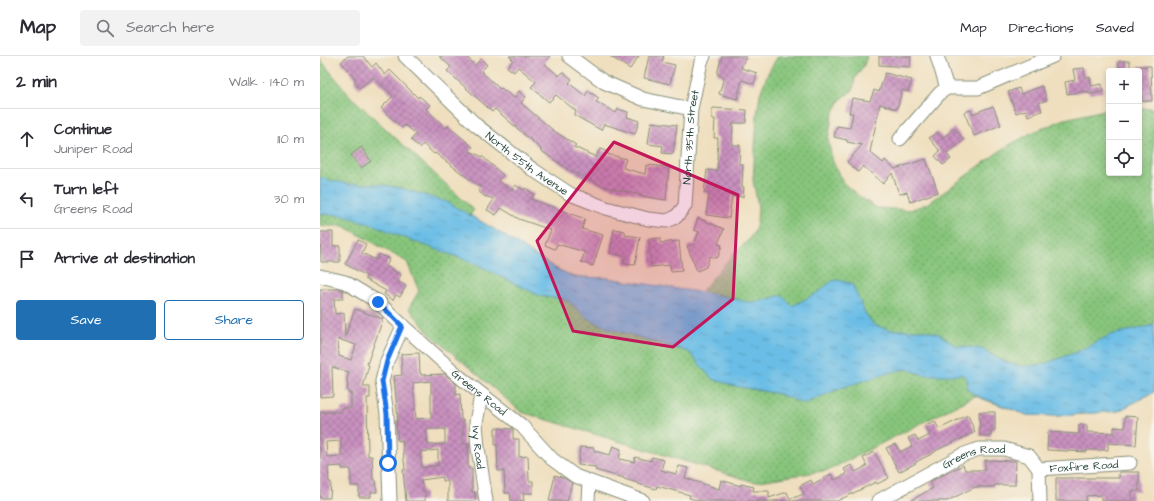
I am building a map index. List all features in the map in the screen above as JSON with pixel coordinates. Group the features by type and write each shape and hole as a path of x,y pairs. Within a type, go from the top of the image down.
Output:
{"street":[{"name":"North 55th Avenue","path":"405,56 476,125 532,169 570,194 606,208 648,219 668,221 676,217"},
{"path":"569,56 604,82 643,99 692,109"},
{"name":"North 35th Street","path":"676,217 685,206 692,109 701,62 704,56"},
{"path":"937,56 947,88"},
{"path":"900,139 940,93 947,88 978,88 1053,56"},
{"name":"Greens Road","path":"320,276 345,282 378,302 402,326 461,378 521,425 552,459 575,476 643,501"},
{"path":"390,501 387,414 382,381 387,361 402,326"},
{"name":"Ivy Road","path":"482,395 476,423 486,501"},
{"name":"Greens Road","path":"878,501 962,455 979,449 1004,449 1029,456 1039,469"},
{"name":"Foxfire Road","path":"1039,469 1130,463"},
{"path":"1036,501 1039,469"},
{"path":"588,501 589,482"}],"highlighted area":[{"path":"614,142 738,195 733,299 673,347 573,331 537,241"}],"green space":[{"path":"778,56 867,56 864,65 855,78 853,90 840,100 832,116 828,140 833,162 843,183 860,197 877,208 910,210 929,203 1004,148 1031,133 1065,119 1106,110 1106,176 1142,176 1142,108 1154,109 1154,392 1118,411 1057,416 1027,415 975,396 829,470 754,482 521,412 428,332 409,308 419,291 407,262 344,226 320,226 320,59 350,96 474,210 470,215 555,268 574,277 607,278 700,293 736,251 747,242 754,232 757,222 758,206 753,180 757,115 760,94 768,73"}],"water":[{"path":"320,177 350,184 378,184 401,188 447,202 494,229 555,268 574,277 607,278 719,295 747,302 761,301 782,295 792,306 815,294 831,282 838,280 844,281 852,284 865,313 874,325 890,330 924,330 939,334 956,346 982,349 1000,360 1020,366 1041,365 1077,352 1110,335 1154,325 1154,392 1118,411 1057,416 1027,415 975,395 966,388 968,381 964,375 925,375 906,369 888,373 841,388 804,404 779,394 735,386 712,379 689,352 608,328 587,318 567,300 540,296 474,263 374,225 341,215 320,214"}],"building":[{"path":"348,56 363,56 372,67 376,63 385,75 390,70 418,98 419,96 430,105 426,109 446,128 448,126 473,147 469,151 483,157 503,175 498,181 512,190 515,185 524,190 525,188 534,194 531,199 585,219 582,229 603,235 593,266 581,262 585,252 557,244 555,249 545,245 551,230 519,219 501,208 496,215 487,210 494,199 484,196 478,191 480,187 435,153 434,154 423,144 420,148 411,140 416,134 405,125 402,128 381,108 393,96 373,77 359,88 354,82 356,79 341,62"},
{"path":"439,56 466,56 475,65 481,59 487,65 481,71 500,89 501,88 514,98 519,91 526,97 521,103 554,131 576,145 574,147 596,157 600,149 608,152 607,154 626,159 623,168 645,174 646,165 669,167 666,200 640,196 603,186 571,171 540,150 541,149 495,109 492,112 447,71 451,67"},
{"path":"509,56 550,56 544,63 559,76 563,72 572,79 569,83 585,96 588,91 599,98 596,102 616,113 618,109 628,112 627,117 639,121 635,134 604,124 601,130 574,115 576,111 556,95 549,102 531,87 536,82 518,67 514,72 507,67 513,60"},
{"path":"610,56 639,56 630,69"},
{"path":"649,56 664,56 662,62 675,65 670,84 644,78"},
{"path":"722,56 746,56 741,68 757,73 754,84 742,80 737,99 719,94 724,77 717,74"},
{"path":"879,56 911,56 910,67 879,65"},
{"path":"1119,61 1130,61 1130,68 1119,68"},
{"path":"1139,66 1151,66 1152,101 1142,101 1142,68 1139,68"},
{"path":"1084,68 1085,77 1090,77 1091,86 1102,84 1103,92 1089,94 1088,91 1067,94 1065,82 1075,80 1073,69"},
{"path":"885,73 912,80 908,92 902,90 897,109 880,104 870,152 883,163 885,160 895,169 926,159 938,192 910,202 907,192 899,194 892,173 883,184 863,166 858,172 847,162 862,145 847,142 847,140 834,137 837,126 850,128 853,113 849,113 852,98 870,101 874,90 879,92"},
{"path":"1042,86 1047,100 1039,103 1042,111 1028,116 1026,110 1016,113 1008,92 1019,88 1021,94"},
{"path":"993,106 1001,125 974,136 964,112 971,110 972,114"},
{"path":"712,108 747,110 746,123 733,123 732,145 740,145 739,164 743,164 742,187 744,187 743,197 732,196 729,218 706,215 709,194 704,193 707,170 717,171 718,160 718,138 714,138 715,119 712,119"},
{"path":"651,122 677,125 673,154 662,153 663,146 648,144"},
{"path":"954,128 964,140 947,154 951,159 943,165 935,156 940,151 929,138 937,132 943,138"},
{"path":"361,147 371,161 361,168 351,155"},
{"path":"698,218 724,229 718,244 722,245 718,257 715,258 710,256 706,267 697,271 687,246 694,244 699,232 694,230"},
{"path":"614,229 625,231 625,235 640,237 635,265 624,264 625,256 610,253"},
{"path":"320,232 333,232 333,246 340,246 340,262 321,262"},
{"path":"660,238 660,243 679,241 682,271 671,272 670,265 651,267 649,239"},
{"path":"358,240 366,244 362,253 376,260 379,254 390,259 386,266 401,275 397,281 406,286 400,297 396,295 393,300 384,294 386,291 365,279 367,276 345,264"},
{"path":"320,289 339,289 343,290 343,299 334,299 335,314 344,313 345,337 355,309 383,319 367,364 369,365 363,387 370,387 370,398 367,398 368,456 372,456 373,480 376,480 377,492 371,492 371,497 359,497 359,486 351,486 351,469 342,469 342,466 328,467 329,482 331,482 330,498 320,498 320,412 341,412 341,408 351,408 351,393 348,393 347,379 349,372 332,367 333,396 320,397","holes":["338,339 356,345 351,360 339,356","341,441 341,456 327,457 326,442"]},
{"path":"419,353 421,375 445,374 456,384 456,395 460,394 461,420 463,420 463,444 468,444 468,468 472,468 472,492 475,492 475,501 448,501 448,481 443,481 443,477 421,480 423,492 425,492 425,501 406,501 402,440 398,441 396,421 398,421 394,376 402,375 401,354","holes":["431,381 431,418 416,419 413,383","426,429 445,429 445,444 428,445","438,450 438,465 422,468 420,452"]},
{"path":"979,412 995,412 995,430 991,430 991,436 980,436"},
{"path":"968,415 975,432 935,451 899,472 886,448 895,444 900,452 912,446 908,438 915,435 918,441 930,435 925,425 935,421 939,429"},
{"path":"1125,416 1138,417 1136,445 1108,443 1108,450 1087,450 1087,452 1047,450 1048,432 1079,434 1079,425 1087,425 1087,432 1114,433 1114,427 1125,428"},
{"path":"495,428 513,429 513,439 519,439 519,457 528,456 529,481 533,481 533,493 523,493 524,501 511,501 510,493 505,493 504,471 498,471"},
{"path":"613,446 621,449 619,459 634,462 635,457 651,461 652,457 664,460 661,470 676,474 679,466 688,468 685,478 719,489 721,480 741,486 741,484 754,487 753,491 769,491 769,498 787,492 790,499 804,494 800,486 811,480 813,484 831,474 834,480 847,474 844,469 851,465 855,472 867,466 863,458 874,452 889,478 877,484 876,482 837,501 700,501 689,498 690,495 657,486 656,489 595,470 596,467 578,465 580,447 594,448 594,451 610,455"},
{"path":"985,460 1016,461 1015,485 975,487 947,501 910,501 933,488 929,482 963,465 965,470 985,470"},
{"path":"1119,472 1139,472 1139,491 1132,491 1132,501 1101,501 1101,495 1086,496 1086,501 1056,501 1056,478 1119,478"},
{"path":"555,475 572,483 567,501 549,501"}],"route":[{"path":"378,302 402,326 387,361 382,381 387,414 388,463"}]}
